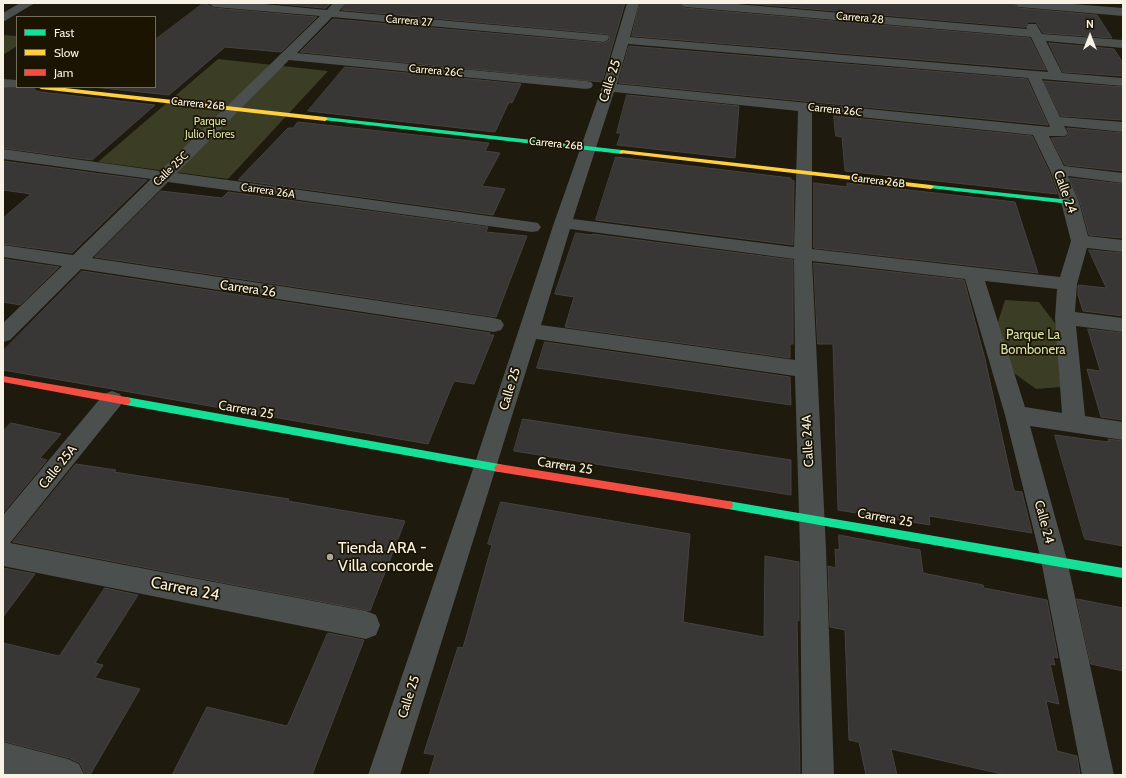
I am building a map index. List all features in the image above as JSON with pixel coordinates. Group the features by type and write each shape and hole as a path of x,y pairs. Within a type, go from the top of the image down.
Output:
{"street":[{"path":"3,18 29,3"},
{"name":"Carrera 27","path":"214,3 334,8 613,39 1123,82"},
{"name":"Calle 25","path":"384,775 486,466 563,222 609,87 613,39 633,3"},
{"name":"Carrera 28","path":"685,3 1123,44"},
{"path":"1019,3 1057,76"},
{"path":"1019,3 1123,12"},
{"name":"Calle 25C","path":"3,335 334,8"},
{"name":"Carrera 26C","path":"286,56 586,85"},
{"path":"1033,75 1057,127"},
{"path":"3,83 16,84"},
{"name":"Carrera 26C","path":"609,87 1038,130 1057,127 1123,127"},
{"name":"Carrera 26B","path":"51,88 802,172 932,188 1070,202"},
{"name":"Calle 24A","path":"805,107 802,172 805,369 812,518 815,720 818,775"},
{"name":"Calle 24","path":"1038,130 1058,170 1070,202 1080,241"},
{"name":"Carrera 26A","path":"3,154 532,227"},
{"path":"1058,170 1123,178"},
{"path":"563,222 804,254 1067,284"},
{"path":"1074,424 1066,318 1067,284 1080,241 1123,246"},
{"name":"Carrera 26","path":"3,251 494,325"},
{"name":"Calle 24","path":"973,273 1016,414 1054,560 1098,775"},
{"path":"1066,318 1123,325"},
{"path":"528,331 805,369"},
{"name":"Carrera 25","path":"3,379 112,400 486,466 812,518 1123,573"},
{"name":"Calle 25A","path":"3,534 112,400"},
{"path":"1016,414 1123,431"},
{"name":"Carrera 24","path":"3,554 366,624"},
{"path":"3,758 68,775"}],"green space":[{"path":"3,35 16,36 16,47 3,55"},
{"name":"Parque Julio Flores","path":"218,59 328,71 228,179 98,162"},
{"name":"Parque La Bombonera","path":"1005,300 1039,302 1060,330 1061,387 1036,389 1011,371 998,322"}],"building":[{"path":"204,3 214,8 317,17 281,52 225,47 169,95 102,88 156,88 156,39"},
{"path":"270,3 331,3 326,8"},
{"path":"347,3 625,3 602,82 300,52 333,19 603,43 610,39 607,34 342,10"},
{"path":"640,3 678,3 685,8 1030,38 1046,70 632,36"},
{"path":"742,3 1012,3 1019,8 1097,15 1112,38 1043,33 1036,22 1028,22 1025,27"},
{"path":"1049,43 1114,49 1123,63 1123,76 1063,72"},
{"path":"629,46 1027,79 1048,125 619,83"},
{"path":"345,67 521,84 512,103 509,102 495,132 308,111"},
{"path":"1044,81 1123,87 1123,120 1061,116"},
{"path":"3,88 34,88 36,91 41,92 155,105 92,160 3,148"},
{"path":"627,95 739,106 735,158 617,145 621,133 617,133"},
{"path":"834,116 1032,136 1049,171 1057,194 845,171 842,137 836,136"},
{"path":"298,122 489,143 485,151 500,153 482,186 505,189 493,215 238,180 288,128 293,128"},
{"path":"1067,128 1123,133 1123,171 1065,165 1051,138 1066,137 1069,133"},
{"path":"616,157 791,178 791,180 794,181 793,245 596,220"},
{"path":"3,161 147,180 72,253 3,244 3,218 31,194 3,190"},
{"path":"1070,178 1123,184 1123,238 1089,235 1080,202"},
{"path":"814,183 847,187 847,183 1015,202 1038,273 814,248"},
{"path":"161,191 222,198 228,192 488,227 486,232 527,236 496,317 95,257"},
{"path":"576,233 793,260 793,344 790,344 790,358 565,327 574,297 555,294"},
{"path":"1089,250 1123,253 1123,316 1083,311 1078,295 1078,285 1106,288"},
{"path":"3,259 59,267 20,305 3,302"},
{"path":"814,263 964,280 985,359 1014,491 1022,492 1032,533 929,516 930,525 838,510 833,344 818,344"},
{"path":"82,271 490,333 489,335 494,335 474,384 454,381 428,444 3,370 3,351"},
{"path":"1088,329 1123,333 1123,420 1101,417 1087,369 1100,371"},
{"path":"545,342 790,377 791,405 537,368"},
{"path":"523,419 791,460 791,495 514,451"},
{"path":"11,423 61,434 40,458 47,460 3,513 3,431"},
{"path":"1055,435 1109,442 1108,439 1123,441 1123,546 1085,539"},
{"path":"76,464 116,470 114,472 289,499 288,501 405,521 370,611 13,542"},
{"path":"501,502 690,534 683,622 764,637 765,556 799,562 799,621 797,620 800,775 429,775 435,755 424,753 458,647 463,648 492,545 488,544"},
{"path":"839,535 920,550 923,573 983,585 984,588 1047,600 1058,658 1053,657 1055,665 1050,664 1059,704 1046,701 1057,751 1077,756 1080,775 1006,775 891,749 897,775 866,775 859,742 849,740 845,630 830,627 828,566 836,568 835,549 839,550"},
{"path":"3,568 35,574 3,617"},
{"path":"105,588 138,595 95,663 103,665 95,678 140,689 90,775 85,775 80,763 69,758 3,741 3,643 59,656"},
{"path":"1077,599 1123,608 1123,671 1091,664"},
{"path":"328,633 364,640 312,775 172,775 207,707 287,726"}],"traffic: fast":[{"path":"325,119 622,152"},
{"path":"931,187 1070,202"},
{"path":"126,401 499,468"},
{"path":"728,505 1123,573"}],"traffic: slow":[{"path":"50,88 325,119"},
{"path":"622,152 931,187"}],"traffic: jam":[{"path":"3,379 126,401"},
{"path":"499,468 728,505"}],"place":[{"name":"Tienda ARA - Villa concorde","path":"330,557"}]}
